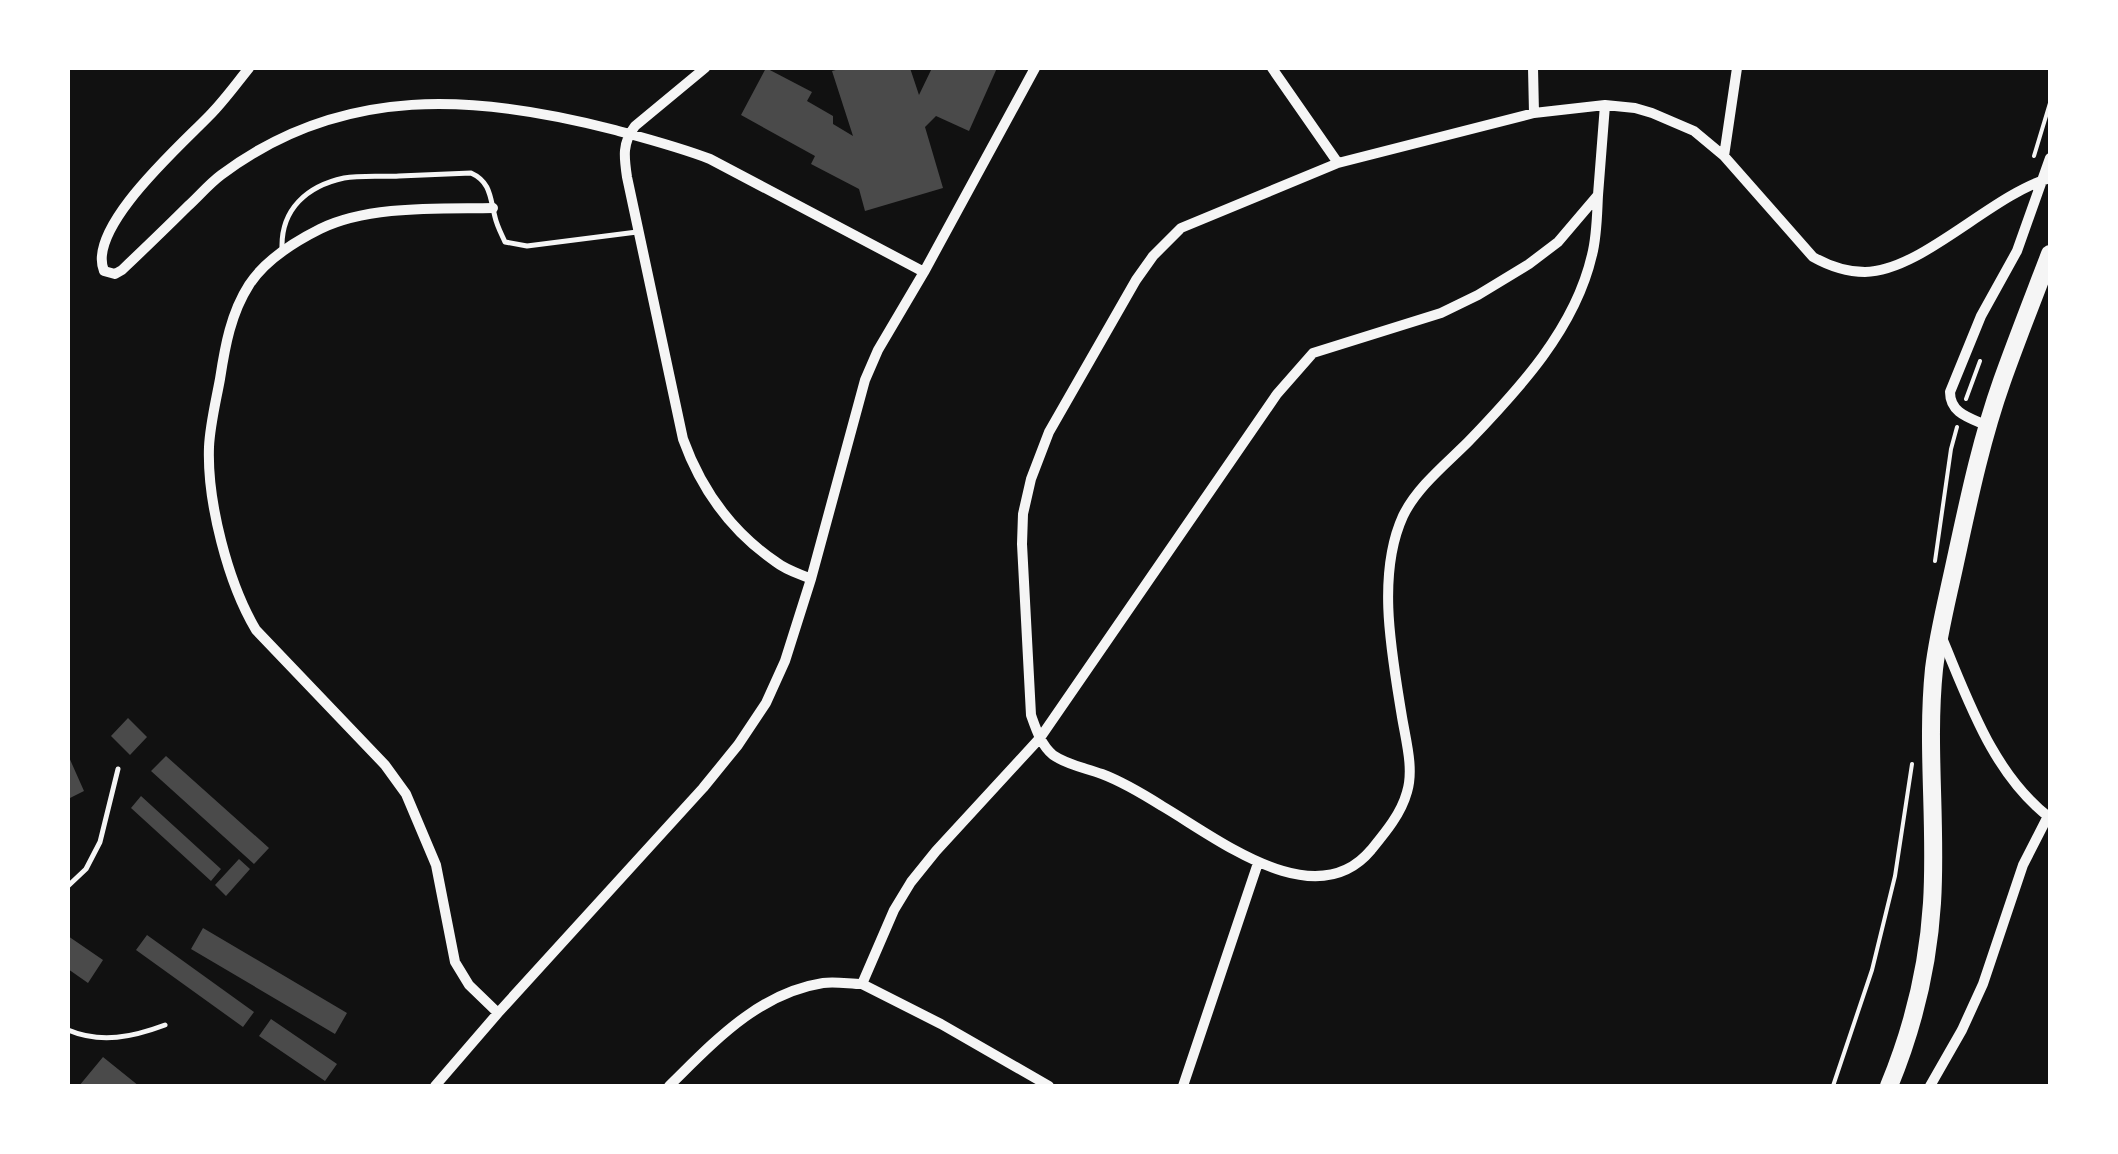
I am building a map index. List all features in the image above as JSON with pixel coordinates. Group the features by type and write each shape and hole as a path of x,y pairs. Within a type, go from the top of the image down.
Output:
{"highway":[{"path":"1888,1086 1909,1030 1928,944 1933,854 1931,706 1940,631 1988,426 2050,254"}],"street":[{"path":"249,68 214,112 148,178 115,220 100,255 104,271 115,274 122,270 220,175 284,136 330,119 387,106 441,102 566,118 681,147 924,272"},
{"path":"705,68 635,126 623,151 683,439 720,511 778,564 812,579"},
{"path":"435,1086 703,788 766,703 780,674 812,579 864,380 1035,68"},
{"path":"1272,68 1338,163"},
{"path":"1533,68 1534,113"},
{"path":"1724,156 1736,68"},
{"path":"1605,105 1593,253 1564,325 1492,416 1413,499 1402,517 1388,582 1392,646 1409,758 1407,792 1389,827 1365,856 1343,872 1322,876 1297,875 1258,864 1139,792 1052,754 1040,738 1032,716 1022,544 1023,514 1031,478 1050,432 1136,280 1152,256 1181,228 1338,163 1534,113 1605,105 1635,108 1694,131 1724,156 1813,257 1832,267 1864,272 1891,268 2016,192 2047,179"},
{"path":"1988,426 1956,411 1950,402 1950,392 1981,316 2017,251 2047,179 2050,158"},
{"path":"862,984 894,910 911,882 1040,738 1276,394 1313,353 1441,313 1478,295 1558,242 1598,195"},
{"path":"493,208 385,211 323,228 266,265 250,283 234,313 209,445 211,484 222,538 242,606 256,630 384,765 406,794 436,866 455,962 469,985 498,1013"},
{"path":"1930,1086 1983,984 2017,881 2032,844 2049,818 2004,769 1983,734 1940,631"},
{"path":"1183,1086 1258,864"},
{"path":"669,1086 750,1012 782,996 824,983 862,984 1049,1086"}],"lane":[{"path":"283,252 285,219 295,204 318,188 345,178 471,173 489,188 496,222 505,242 512,244 527,246 640,232"},
{"path":"68,886 86,869 100,842 118,770"},
{"path":"68,1030 110,1039 136,1036 166,1025"}],"building":[{"path":"766,68 812,92 807,101 833,116 833,124 853,136 832,71 910,68 919,95 932,68 997,68 969,131 936,116 925,127 943,188 865,211 859,189 811,164 815,156 741,115"},
{"path":"128,718 147,737 130,755 111,736"},
{"path":"68,755 84,791 68,799"},
{"path":"166,756 269,848 254,864 151,771"},
{"path":"141,796 221,869 211,881 131,808"},
{"path":"239,859 250,869 226,896 215,885"},
{"path":"203,928 347,1013 335,1034 191,949"},
{"path":"147,935 254,1012 243,1027 136,950"},
{"path":"68,936 103,960 88,983 68,969"},
{"path":"271,1019 337,1064 325,1081 259,1036"},
{"path":"103,1057 139,1086 79,1086"}]}
